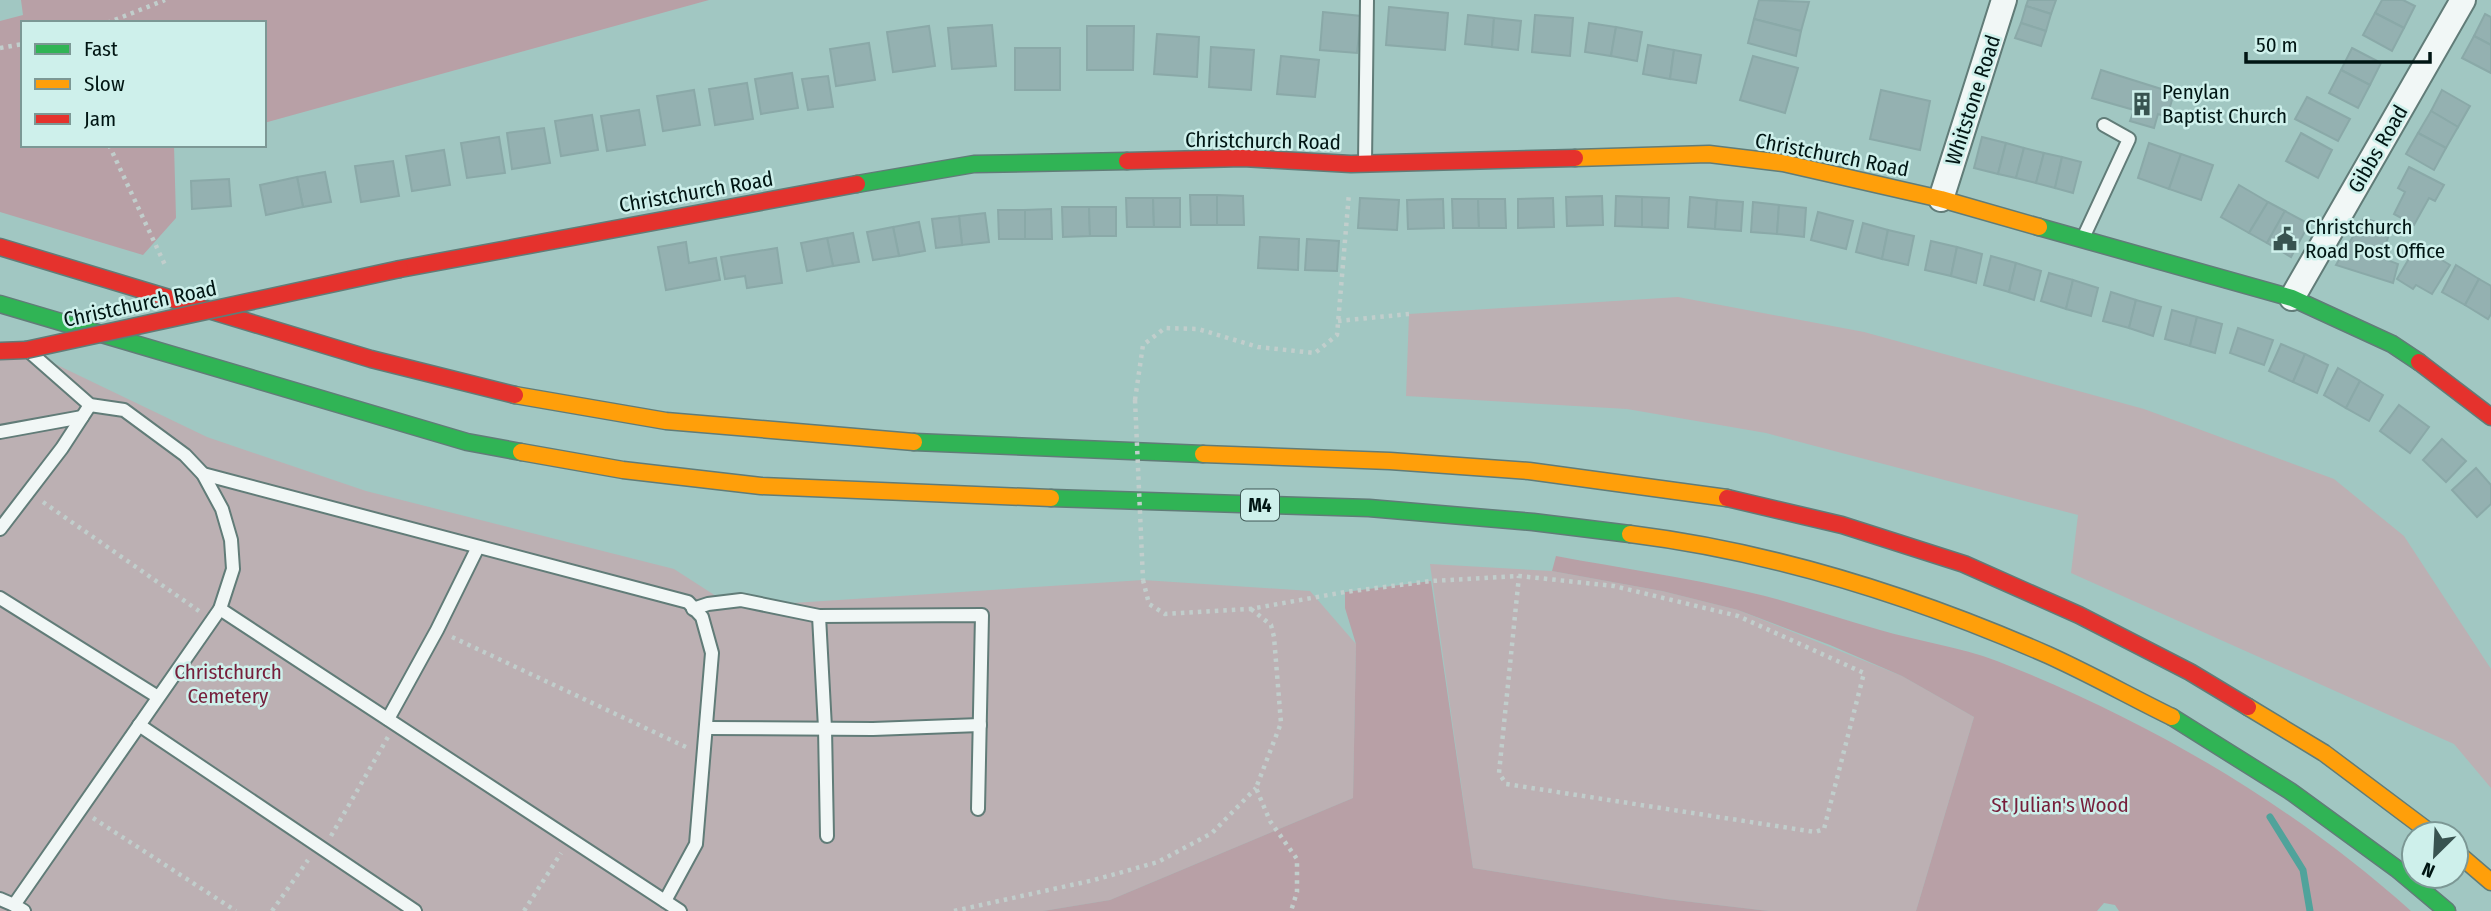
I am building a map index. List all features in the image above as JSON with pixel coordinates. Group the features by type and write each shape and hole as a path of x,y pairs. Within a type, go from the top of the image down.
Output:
{"main road":[{"name":"Christchurch Road","path":"0,351 26,350 400,269 730,206 974,164 1243,158 1358,164 1709,154 1783,163 1941,199 2292,298 2392,344 2440,376 2491,417"},
{"path":"0,247 384,362 524,397 666,421 902,442 1391,461 1529,471 1714,495 1829,522 1964,564 2104,627 2190,672 2325,753 2414,820"},
{"name":"M4","path":"0,304 467,442 623,470 761,486 936,495 1369,508 1533,522 1679,540 1804,569 1938,610 2037,651 2183,723 2290,791 2398,869 2447,911"},
{"path":"2470,864 2491,882"}],"street":[{"name":"Whitstone Road","path":"1941,199 2004,0"},
{"name":"Gibbs Road","path":"2292,298 2463,0"}],"lane":[{"path":"1358,164 1367,0"},
{"path":"2082,239 2129,139 2104,125"},
{"path":"0,899 19,908 80,810 220,609 233,569 231,540 222,509 203,474 185,455 124,410 90,405 26,350"},
{"path":"0,529 62,448 90,405"},
{"path":"0,432 82,417"},
{"path":"203,474 688,602 702,617 712,653 707,728 696,844 665,901"},
{"path":"391,722 478,547"},
{"path":"0,598 158,697"},
{"path":"694,608 741,600 819,615 982,615 978,808"},
{"path":"220,609 680,911"},
{"path":"819,615 827,836"},
{"path":"139,725 415,911"},
{"path":"707,728 873,729 980,725"}],"path":[{"path":"112,21 165,0"},
{"path":"0,48 21,44"},
{"path":"110,147 164,265 176,269"},
{"path":"1358,164 1337,335 1315,354 1258,347 1198,328 1165,328 1143,345 1135,400 1143,580 1149,604 1165,614 1250,609 1394,586 1519,576 1614,586 1738,616 1864,673 1824,829 1815,832 1506,784 1499,774 1519,576"},
{"path":"1338,321 1409,314"},
{"path":"30,492 212,620"},
{"path":"954,911 1094,880 1158,862 1212,833 1256,788 1281,723 1271,625 1250,609"},
{"path":"437,630 704,756"},
{"path":"272,911 321,848 391,722"},
{"path":"1256,788 1270,821 1297,859 1297,892 1291,911"},
{"path":"80,810 236,911"},
{"path":"524,911 570,839"}],"green space":[{"path":"21,0 709,0 266,122 266,21 21,21 21,147 174,147 176,218 143,255 0,212 0,21 23,15"},
{"path":"1678,297 1864,332 2144,409 2334,479 2404,536 2491,669 2491,788 2454,744 2071,573 2078,515 1766,433 1627,409 1406,396 1409,314"},
{"name":"Christchurch Cemetery","path":"26,350 207,437 366,491 674,569 733,607 1143,580 1310,591 1356,644 1353,798 1110,900 1043,911 0,911 0,351"},
{"name":"St Julian's Wood","path":"1556,556 1765,596 1880,630 1983,656 2053,684 2162,738 2267,800 2365,872 2411,911 2119,911 2115,905 2104,903 2097,911 1916,911 1974,717 1902,676 1738,610 1662,591 1552,571"},
{"path":"1430,564 1552,571 1662,591 1738,610 1902,676 1974,717 1916,911 1769,911 1666,899 1473,868"},
{"path":"1431,581 1473,868 1666,899 1769,911 1043,911 1110,900 1353,798 1356,644 1345,608 1345,592"}],"building":[{"path":"1759,0 1809,2 1801,31 1754,19"},
{"path":"2028,0 2056,0 2051,14 2026,6"},
{"path":"2382,0 2403,0 2415,6 2404,28 2375,13"},
{"path":"2026,6 2051,14 2046,31 2021,23"},
{"path":"1389,7 1448,13 1445,50 1386,45"},
{"path":"1323,12 1361,16 1357,53 1320,50"},
{"path":"2375,13 2404,28 2392,51 2363,35"},
{"path":"2485,14 2491,17 2491,45 2474,36"},
{"path":"1468,15 1494,18 1492,47 1465,44"},
{"path":"1535,15 1573,18 1570,56 1532,52"},
{"path":"1494,18 1521,21 1518,50 1492,47"},
{"path":"1754,19 1801,31 1796,56 1748,43"},
{"path":"1589,23 1616,27 1611,56 1585,52"},
{"path":"2021,23 2046,31 2041,46 2015,38"},
{"path":"992,25 996,66 952,69 948,28"},
{"path":"929,26 935,66 893,72 887,32"},
{"path":"1087,26 1134,26 1133,70 1087,70"},
{"path":"1616,27 1642,32 1637,61 1611,56"},
{"path":"1157,34 1199,37 1197,77 1154,74"},
{"path":"2474,36 2491,45 2491,73 2462,58"},
{"path":"869,43 875,80 836,86 830,49"},
{"path":"1648,45 1674,50 1670,79 1643,74"},
{"path":"1211,47 1254,50 1251,90 1209,87"},
{"path":"1015,48 1060,48 1060,90 1015,90"},
{"path":"2352,48 2381,63 2370,85 2341,70"},
{"path":"1674,50 1701,55 1696,83 1670,79"},
{"path":"1281,56 1319,60 1315,97 1277,94"},
{"path":"1753,56 1798,68 1785,113 1740,100"},
{"name":"Penylan Baptist Church","path":"2101,70 2174,93 2167,117 2158,114 2154,128 2130,121 2134,110 2092,98"},
{"path":"2341,70 2370,85 2358,108 2329,93"},
{"path":"792,73 798,108 761,114 755,79"},
{"path":"828,76 833,107 808,110 802,79"},
{"path":"747,83 753,119 715,125 709,89"},
{"path":"694,90 700,125 663,131 657,96"},
{"path":"1881,90 1930,101 1920,150 1870,139"},
{"path":"2442,90 2470,106 2458,127 2431,111"},
{"path":"2307,97 2350,119 2338,141 2295,119"},
{"path":"639,110 645,145 607,151 601,116"},
{"path":"2431,111 2458,127 2446,148 2418,133"},
{"path":"592,115 598,150 561,156 555,121"},
{"path":"544,128 550,163 512,169 507,133"},
{"path":"2301,133 2332,150 2318,178 2286,161"},
{"path":"2418,133 2446,148 2434,170 2406,154"},
{"path":"499,137 505,173 467,178 461,143"},
{"path":"1982,137 2006,143 1998,174 1974,168"},
{"path":"2006,143 2024,148 2016,178 1998,174"},
{"path":"2149,143 2181,154 2169,189 2138,178"},
{"path":"2024,148 2044,153 2036,183 2016,178"},
{"path":"444,150 450,185 412,191 406,156"},
{"path":"2044,153 2062,157 2055,188 2036,183"},
{"path":"2181,154 2213,165 2201,200 2169,189"},
{"path":"2062,157 2081,162 2073,193 2055,188"},
{"path":"393,161 399,196 361,202 355,166"},
{"path":"2409,167 2444,185 2435,201 2429,198 2414,225 2394,214 2405,192 2398,188"},
{"path":"325,172 331,202 303,207 297,177"},
{"path":"297,177 303,207 266,215 260,185"},
{"path":"229,179 231,206 192,209 191,181"},
{"path":"2239,185 2268,202 2249,233 2221,217"},
{"path":"1190,195 1217,195 1217,225 1191,225"},
{"path":"1217,195 1243,196 1244,225 1217,225"},
{"path":"1602,196 1603,225 1567,226 1566,197"},
{"path":"1616,196 1642,197 1642,227 1615,226"},
{"path":"1642,197 1669,198 1668,228 1642,227"},
{"path":"1690,197 1717,200 1715,229 1688,227"},
{"path":"1126,198 1153,198 1154,227 1127,227"},
{"path":"1153,198 1180,198 1180,227 1154,227"},
{"path":"1360,198 1399,200 1397,230 1358,228"},
{"path":"1553,198 1554,227 1518,228 1518,199"},
{"path":"1443,199 1444,228 1408,229 1407,200"},
{"path":"1452,199 1478,199 1479,228 1453,228"},
{"path":"1478,199 1505,199 1506,228 1479,228"},
{"path":"1717,200 1743,202 1741,231 1715,229"},
{"path":"1753,202 1779,205 1777,234 1751,232"},
{"path":"2268,202 2285,211 2267,243 2249,233"},
{"path":"1779,205 1806,208 1804,237 1777,234"},
{"path":"1062,207 1089,207 1090,236 1063,237"},
{"path":"1089,207 1116,207 1116,236 1090,236"},
{"path":"1051,209 1052,239 1025,239 1025,210"},
{"path":"998,210 1025,210 1025,239 999,239"},
{"path":"2285,211 2309,224 2291,257 2267,243"},
{"path":"1818,212 1853,221 1846,249 1811,240"},
{"path":"985,213 989,242 962,245 959,216"},
{"path":"959,216 962,245 936,248 932,219"},
{"path":"2364,218 2391,227 2382,258 2398,264 2393,283 2336,265"},
{"path":"919,222 925,251 899,256 893,227"},
{"path":"1863,223 1888,230 1882,259 1856,252"},
{"path":"893,227 899,256 873,260 867,232"},
{"path":"1888,230 1914,236 1908,265 1882,259"},
{"path":"853,233 859,262 833,266 827,238"},
{"path":"1260,237 1299,239 1298,270 1258,268"},
{"path":"827,238 833,266 807,271 801,243"},
{"path":"1307,239 1339,241 1337,271 1305,270"},
{"path":"1931,241 1957,247 1951,276 1925,270"},
{"path":"686,242 689,263 716,258 720,280 666,290 658,247"},
{"path":"2417,245 2450,265 2432,294 2416,285 2413,289 2397,279"},
{"path":"1957,247 1982,254 1976,283 1951,276"},
{"path":"777,248 782,283 747,288 745,276 725,279 721,257"},
{"path":"1991,256 2016,263 2009,292 1984,285"},
{"path":"2016,263 2041,271 2034,300 2009,292"},
{"path":"2456,265 2479,279 2465,305 2442,292"},
{"path":"2049,273 2073,280 2066,309 2041,301"},
{"path":"2479,279 2491,286 2491,314 2488,319 2465,305"},
{"path":"2073,280 2098,288 2091,316 2066,309"},
{"path":"2111,292 2136,300 2129,328 2103,321"},
{"path":"2136,300 2161,307 2153,336 2129,328"},
{"path":"2172,310 2197,317 2190,346 2165,339"},
{"path":"2197,317 2222,324 2215,353 2190,346"},
{"path":"2238,328 2273,340 2264,365 2230,353"},
{"path":"2281,344 2305,354 2293,382 2269,371"},
{"path":"2305,354 2328,365 2317,393 2293,382"},
{"path":"2338,368 2360,381 2346,408 2324,395"},
{"path":"2360,381 2383,395 2369,421 2346,408"},
{"path":"2399,405 2429,427 2410,453 2380,431"},
{"path":"2442,439 2466,461 2446,482 2423,460"},
{"path":"2476,468 2491,485 2491,504 2477,517 2452,490"}],"waterway":[{"path":"2270,817 2303,870 2310,911"}],"traffic: fast":[{"path":"857,184 974,164 1127,161"},
{"path":"2039,227 2292,298 2392,344 2419,362"},
{"path":"0,304 467,442 521,452"},
{"path":"914,442 1203,454"},
{"path":"1051,498 1369,508 1533,522 1630,534"},
{"path":"2172,717 2290,791 2397,869 2447,911"}],"traffic: slow":[{"path":"1575,158 1709,154 1783,163 1941,199 2039,227"},
{"path":"515,395 666,421 914,442"},
{"path":"521,452 623,470 761,486 1051,498"},
{"path":"1203,454 1390,461 1529,471 1727,498"},
{"path":"1630,534 1738,552 1896,596 2048,655 2172,717"},
{"path":"2248,707 2324,753 2413,820"},
{"path":"2470,864 2491,882"}],"traffic: jam":[{"path":"1127,161 1243,158 1351,164 1575,158"},
{"path":"400,269 857,184"},
{"path":"0,247 371,359 515,395"},
{"path":"26,350 400,269"},
{"path":"0,351 26,350"},
{"path":"2419,362 2491,417"},
{"path":"1727,498 1842,525 1964,564 2079,615 2190,672 2248,707"}],"place":[{"name":"Penylan Baptist Church","path":"2142,104"},
{"name":"Christchurch Road Post Office","path":"2285,239"}]}
